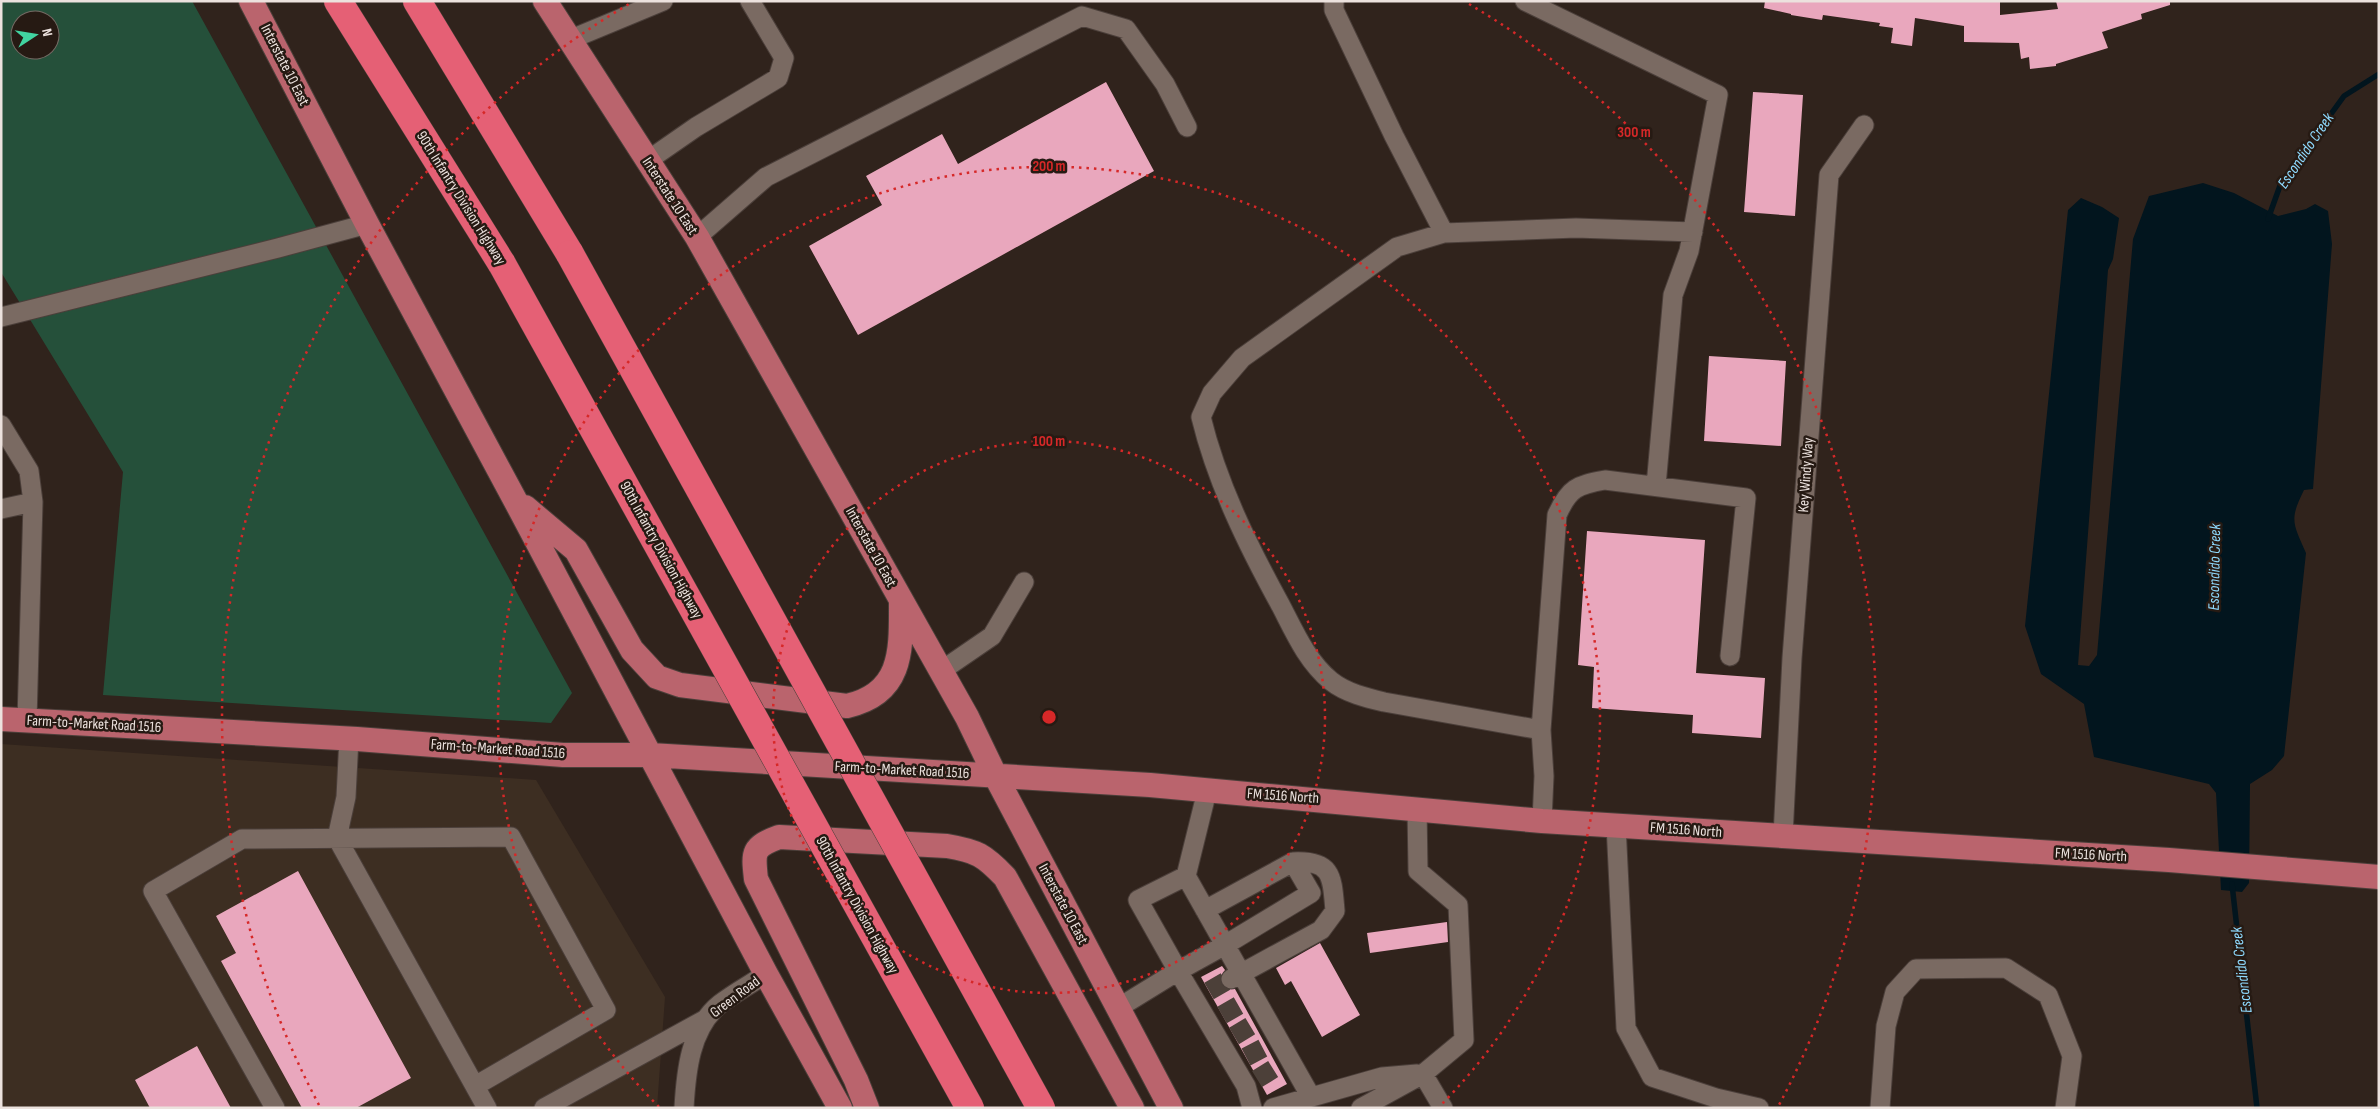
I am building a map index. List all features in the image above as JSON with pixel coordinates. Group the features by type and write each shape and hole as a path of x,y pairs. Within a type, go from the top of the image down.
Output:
{"highway":[{"name":"90th Infantry Division Highway","path":"338,1 502,264 970,1108"},
{"path":"417,1 570,254 1041,1108"}],"main road":[{"name":"Interstate 10 East","path":"251,1 367,224 766,974 840,1108"},
{"name":"Interstate 10 East","path":"544,1 697,237 941,671 1171,1108"},
{"path":"514,498 576,550 632,650 657,677 680,685 847,706 865,702 884,687 896,668 901,646 902,600"},
{"name":"Farm-to-Market Road 1516","path":"1,719 349,738 563,755 650,755 995,775"},
{"name":"FM 1516 North","path":"995,775 1417,808 1542,821 2169,860 2270,870 2379,877"},
{"path":"866,1108 856,1080 756,879 754,857 762,843 779,837 947,846 972,850 988,860 1004,878 1132,1108"}],"street":[{"path":"570,40 663,1"},
{"path":"647,160 696,127 778,78 784,58 750,1"},
{"path":"1334,1 1334,10 1394,136 1444,233"},
{"path":"1524,1 1718,95 1689,251 1673,295 1656,486"},
{"path":"697,237 766,177 1082,16 1126,29 1165,84 1188,127"},
{"name":"Key Windy Way","path":"1784,836 1792,658 1829,175 1864,125"},
{"path":"1,316 278,248 367,224"},
{"path":"1541,730 1384,702 1360,696 1332,682 1308,656 1257,562 1210,456 1201,417 1212,393 1242,358 1397,247 1444,233 1576,228 1693,232"},
{"path":"1,425 29,471 34,502 27,721"},
{"path":"1542,821 1544,776 1541,730 1557,515 1562,503 1572,490 1583,484 1605,480 1746,498 1730,656"},
{"path":"1,509 34,502"},
{"path":"941,671 992,636 1024,582"},
{"path":"349,738 346,798 337,838 487,1108"},
{"path":"1207,791 1186,876 1225,945 1236,976 1272,1042 1284,1063 1310,1096"},
{"path":"1362,1108 1423,1074 1464,1040 1458,905 1418,871 1417,808"},
{"path":"1616,825 1626,1028 1652,1077 1716,1098 1759,1108"},
{"path":"276,1108 153,891 242,838 511,837 606,1010 475,1086"},
{"path":"1205,910 1293,862 1312,861 1327,870 1333,885 1335,911 1321,930 1236,976"},
{"path":"1118,1008 1311,893 1293,862"},
{"path":"1186,876 1138,900 1178,971 1202,995 1240,1061 1252,1083 1252,1108"},
{"path":"1880,1108 1886,1026 1895,992 1916,969 2006,968 2048,995 2072,1056 2065,1108"},
{"name":"Green Road","path":"684,1108 689,1059 706,1019 719,1005 766,974"},
{"path":"544,1108 706,1019"},
{"path":"1273,1108 1382,1077 1423,1074"},
{"path":"1423,1074 1443,1108"}],"shaded area":[{"path":"1,744 536,780 665,997 657,1108 1,1108"}],"green space":[{"path":"1,1 192,1 572,693 551,723 103,695 123,472 1,272"}],"water":[{"path":"2203,183 2234,193 2278,216 2306,209 2315,204 2328,211 2332,244 2313,489 2304,490 2296,508 2294,522 2306,553 2284,756 2272,770 2250,784 2249,883 2242,892 2221,890 2216,793 2209,784 2094,757 2084,704 2041,674 2025,626 2068,210 2081,198 2102,207 2119,218 2113,259 2108,270 2078,665 2089,666 2097,655 2133,239 2149,196"}],"building":[{"path":"1765,1 2000,1 2000,15 2058,9 2056,1 2170,1 2170,5 2141,14 2142,19 2102,32 2108,48 2056,64 2056,66 2030,69 2029,57 2021,59 2019,43 1964,42 1964,26 1915,18 1912,46 1891,43 1893,28 1879,26 1880,23 1823,15 1822,20 1791,15 1764,8"},
{"path":"1106,82 1154,171 858,335 809,246 882,205 866,176 942,134 958,164"},
{"path":"1753,92 1803,95 1795,216 1744,212"},
{"path":"1709,356 1786,361 1781,446 1704,441"},
{"path":"1587,531 1705,540 1696,673 1765,678 1761,738 1692,733 1693,715 1592,708 1594,667 1578,665"},
{"path":"298,871 411,1078 356,1108 302,1108 221,961 236,953 216,916"},
{"path":"1447,922 1448,942 1370,953 1367,933"},
{"path":"1320,943 1360,1015 1322,1037 1291,981 1285,985 1276,968"},
{"path":"1222,966 1225,970 1220,978 1221,984 1226,989 1235,989 1287,1084 1267,1095 1201,977"},
{"path":"197,1046 231,1108 150,1108 135,1080"}],"waterway":[{"name":"Escondido Creek","path":"2268,219 2281,183 2344,96 2379,74"},
{"name":"Escondido Creek","path":"2232,884 2257,1108"}],"tunnel":[{"path":"1209,991 1230,979"},
{"path":"1222,1015 1243,1003"},
{"path":"1234,1036 1254,1024"},
{"path":"1246,1057 1267,1046"},
{"path":"1257,1079 1278,1066"}]}
